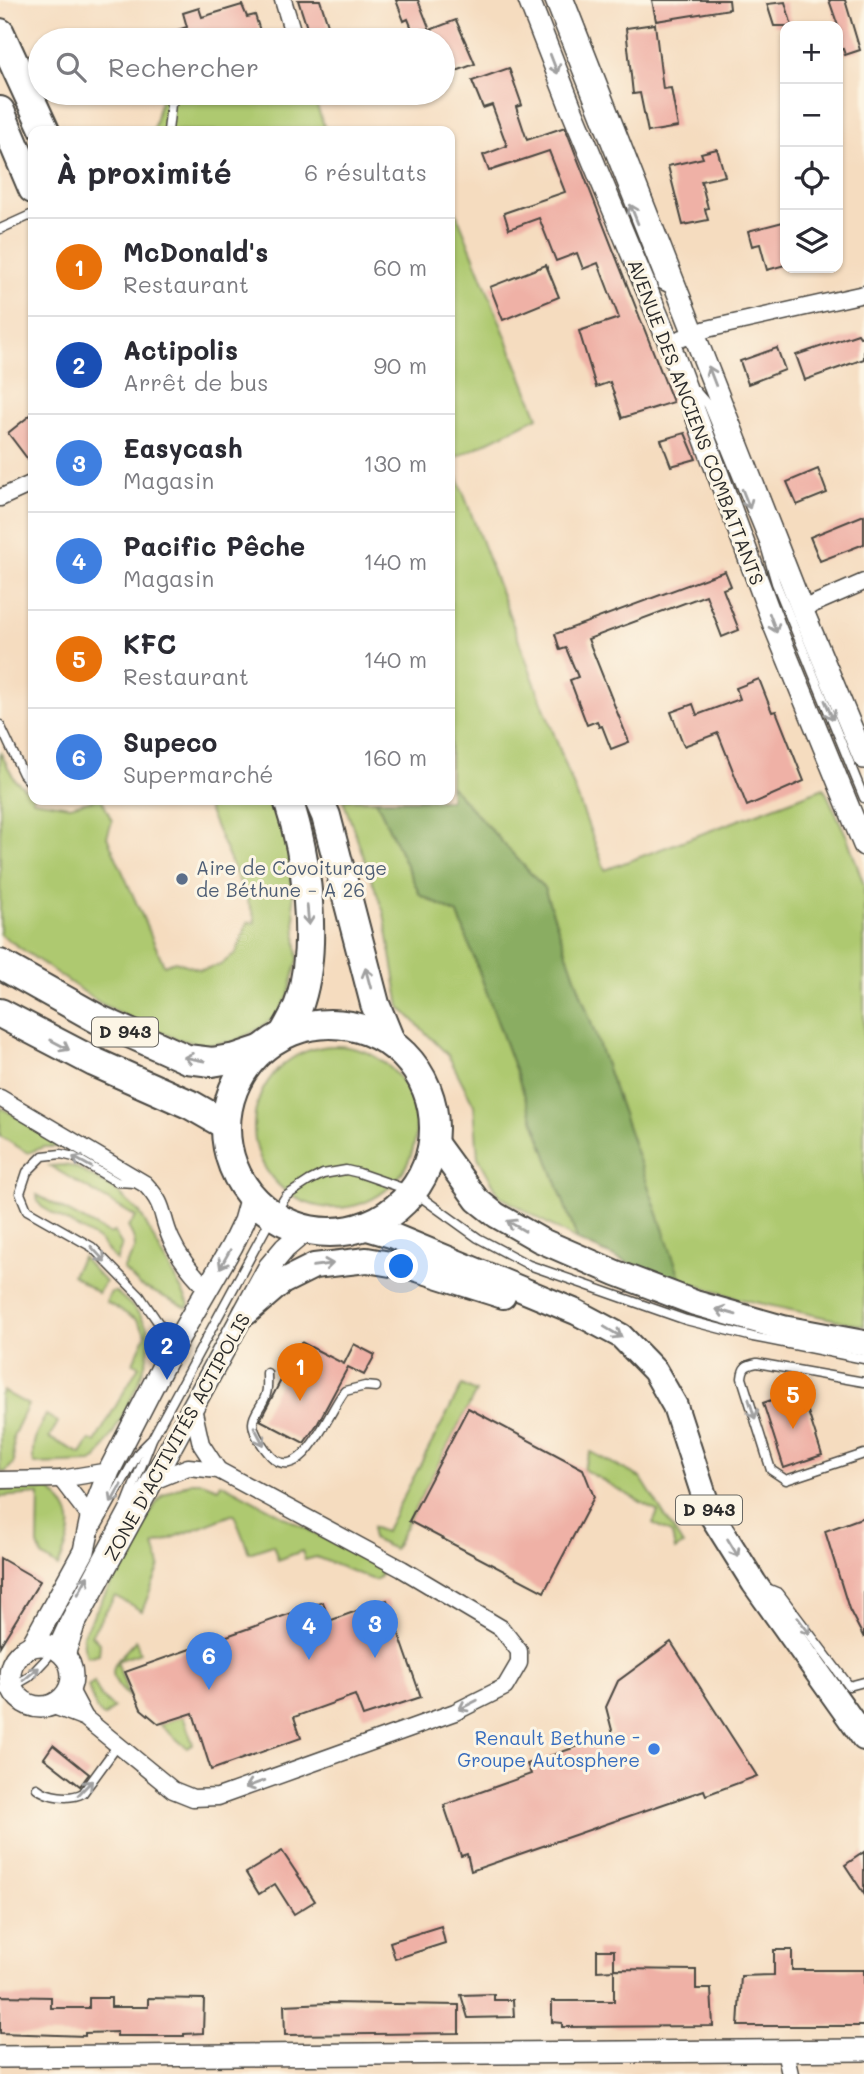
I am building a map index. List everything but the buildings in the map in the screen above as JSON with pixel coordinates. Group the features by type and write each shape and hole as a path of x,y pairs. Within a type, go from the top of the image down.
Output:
{"highway":[{"path":"0,33 28,94"},
{"path":"33,105 43,126"},
{"path":"0,111 28,177"},
{"path":"284,1034 300,1003 307,975 310,934 303,863 289,805"},
{"path":"321,805 375,1004 391,1043"},
{"path":"0,953 37,986"},
{"name":"D 943","path":"0,964 98,1019 187,1059 212,1062 260,1050"},
{"name":"D 943","path":"0,1013 94,1062 191,1105 226,1125"},
{"path":"339,1024 366,1030 391,1043 411,1062 426,1086 434,1113 434,1141 427,1166 414,1192 384,1218 365,1227 338,1233 306,1230 273,1216 251,1196 236,1175 228,1151 226,1125 230,1097 242,1072 260,1050 284,1034 310,1025 339,1024"}],"main road":[{"path":"434,1141 477,1200 496,1215 540,1240 695,1303 783,1328 864,1343"},
{"name":"D 943","path":"365,1227 391,1235 552,1302 621,1336 654,1371 675,1406 709,1511 754,1583 864,1738"},
{"path":"246,1313 282,1282 314,1266 367,1260 414,1268 500,1296 552,1302"}],"street":[{"path":"283,0 291,28"},
{"name":"AVENUE DES ANCIENS COMBATTANTS","path":"529,0 681,375 774,625 864,845"},
{"name":"AVENUE DES ANCIENS COMBATTANTS","path":"563,0 676,292 708,365 802,609 864,758"},
{"path":"668,344 693,333 864,294"},
{"path":"0,498 28,485"},
{"path":"802,609 864,582"},
{"path":"0,1098 145,1184 159,1198 171,1238 190,1272 208,1289"},
{"name":"ZONE D'ACTIVITÉS ACTIPOLIS","path":"50,1649 84,1551 91,1518 109,1471 165,1362 244,1221 251,1196"},
{"name":"ZONE D'ACTIVITÉS ACTIPOLIS","path":"50,1649 74,1625 269,1267 285,1248 306,1230"},
{"path":"51,1705 85,1718 173,1790 193,1798 218,1797 455,1712 505,1687 519,1664 519,1651 501,1628 402,1569 218,1470 206,1456 201,1444 193,1408"},
{"path":"151,1482 188,1467 218,1470"},
{"path":"0,1480 61,1479 109,1471"},
{"path":"61,1479 91,1518"},
{"path":"50,1649 72,1670 69,1688 64,1696 51,1705 32,1706 7,1687 14,1659 22,1651 50,1649"},
{"path":"69,1688 85,1718"},
{"path":"0,2057 864,2050"},
{"path":"785,2052 790,2074"}],"lane":[{"path":"549,0 662,285 676,292"},
{"path":"169,126 171,105"},
{"path":"0,229 28,216"},
{"path":"681,375 708,405 764,542 776,583 864,798"},
{"path":"0,725 28,780"},
{"path":"145,1184 117,1182 74,1157 61,1154 43,1156 27,1172 20,1194 27,1210 92,1247 139,1296 166,1334 165,1362"},
{"path":"50,1649 127,1503 152,1439 273,1216 286,1196 323,1174 346,1170 414,1192 478,1238 529,1265 686,1320 764,1340 864,1359"},
{"path":"864,1382 757,1363 748,1364 743,1369 742,1378 771,1470 778,1476 786,1480 864,1454"},
{"path":"267,1373 267,1394 253,1420 254,1428 270,1455 285,1462 295,1460 312,1447 345,1391 366,1386 376,1387"},
{"path":"84,1551 139,1452 152,1439"},
{"path":"754,1583 779,1593 849,1686 864,1682"},
{"path":"37,1788 45,1795 77,1796 83,1793 118,1745"}],"green space":[{"path":"159,105 316,105 324,126 154,126"},
{"path":"455,210 538,417 455,458"},
{"path":"455,471 605,870 824,788 847,837 864,885 864,1326 736,1298 681,1280 544,888 455,790"},
{"path":"0,752 15,780 28,791 28,805 104,805 112,821 107,837 164,965 175,961 201,970 220,965 236,953 248,922 255,923 206,805 281,805 287,821 298,959 288,997 277,1015 257,1030 235,1041 206,1045 177,1039 137,1022 100,1003 0,934"},
{"path":"455,790 544,888 681,1280 630,1264 578,1241 458,914 420,895 378,805 455,805"},
{"path":"345,805 378,805 420,895 458,914 578,1241 500,1196 478,1157 474,1105 448,1055 400,1007 384,913"},
{"path":"335,1046 366,1052 392,1070 410,1096 416,1127 410,1158 392,1184 366,1202 335,1208 304,1202 278,1184 260,1158 254,1127 260,1096 278,1070 304,1052"},
{"path":"0,1107 63,1143 61,1147 43,1147 28,1153 0,1136"},
{"path":"50,1166 75,1167 113,1188 140,1213 189,1304 187,1308 139,1285 123,1269 135,1244 128,1227 136,1217"},
{"path":"37,1195 109,1234 114,1232 122,1245 116,1261 100,1241 42,1207"},
{"path":"82,1257 105,1282 98,1293 72,1275"},
{"path":"111,1292 116,1292 136,1310 149,1334 145,1363 131,1398 97,1459 91,1462 34,1464 35,1438 46,1415 58,1422 49,1438 81,1454 90,1440 95,1442 139,1366 133,1363 146,1334 137,1320 106,1302"},
{"path":"462,1385 476,1392 394,1549 372,1539 372,1527 385,1532"},
{"path":"3,1391 28,1405 13,1436 14,1462 6,1472 0,1472 0,1396"},
{"path":"591,1452 641,1478 683,1545 675,1550 672,1534 653,1523 658,1512 583,1469"},
{"path":"191,1482 202,1482 218,1488 221,1483 380,1568 382,1573 374,1580 316,1557 305,1560 302,1551 278,1560 273,1545 249,1553 234,1514 154,1545 160,1566 142,1611 115,1596 91,1635 100,1644 99,1654 87,1657 83,1634 155,1505 163,1495"},
{"path":"49,1489 65,1508 70,1525 67,1544 58,1567 42,1556 38,1545 39,1494 0,1497 0,1490"},
{"path":"136,1640 140,1653 117,1661 122,1655"},
{"path":"117,1661 129,1697 120,1688 113,1674"},
{"path":"94,1682 101,1697 114,1708 104,1717 96,1709 88,1686"},
{"path":"183,1716 193,1744 187,1748 159,1724"}],"place":[{"name":"Aire de Covoiturage de Béthune − A 26","path":"182,879"},
{"name":"Actipolis","path":"167,1380"},
{"name":"McDonald's","path":"300,1401"},
{"name":"KFC","path":"793,1429"},
{"name":"Easycash","path":"375,1658"},
{"name":"Pacific Pêche","path":"309,1660"},
{"name":"Supeco","path":"209,1690"},
{"name":"Renault Bethune - Groupe Autosphere","path":"654,1749"}]}
